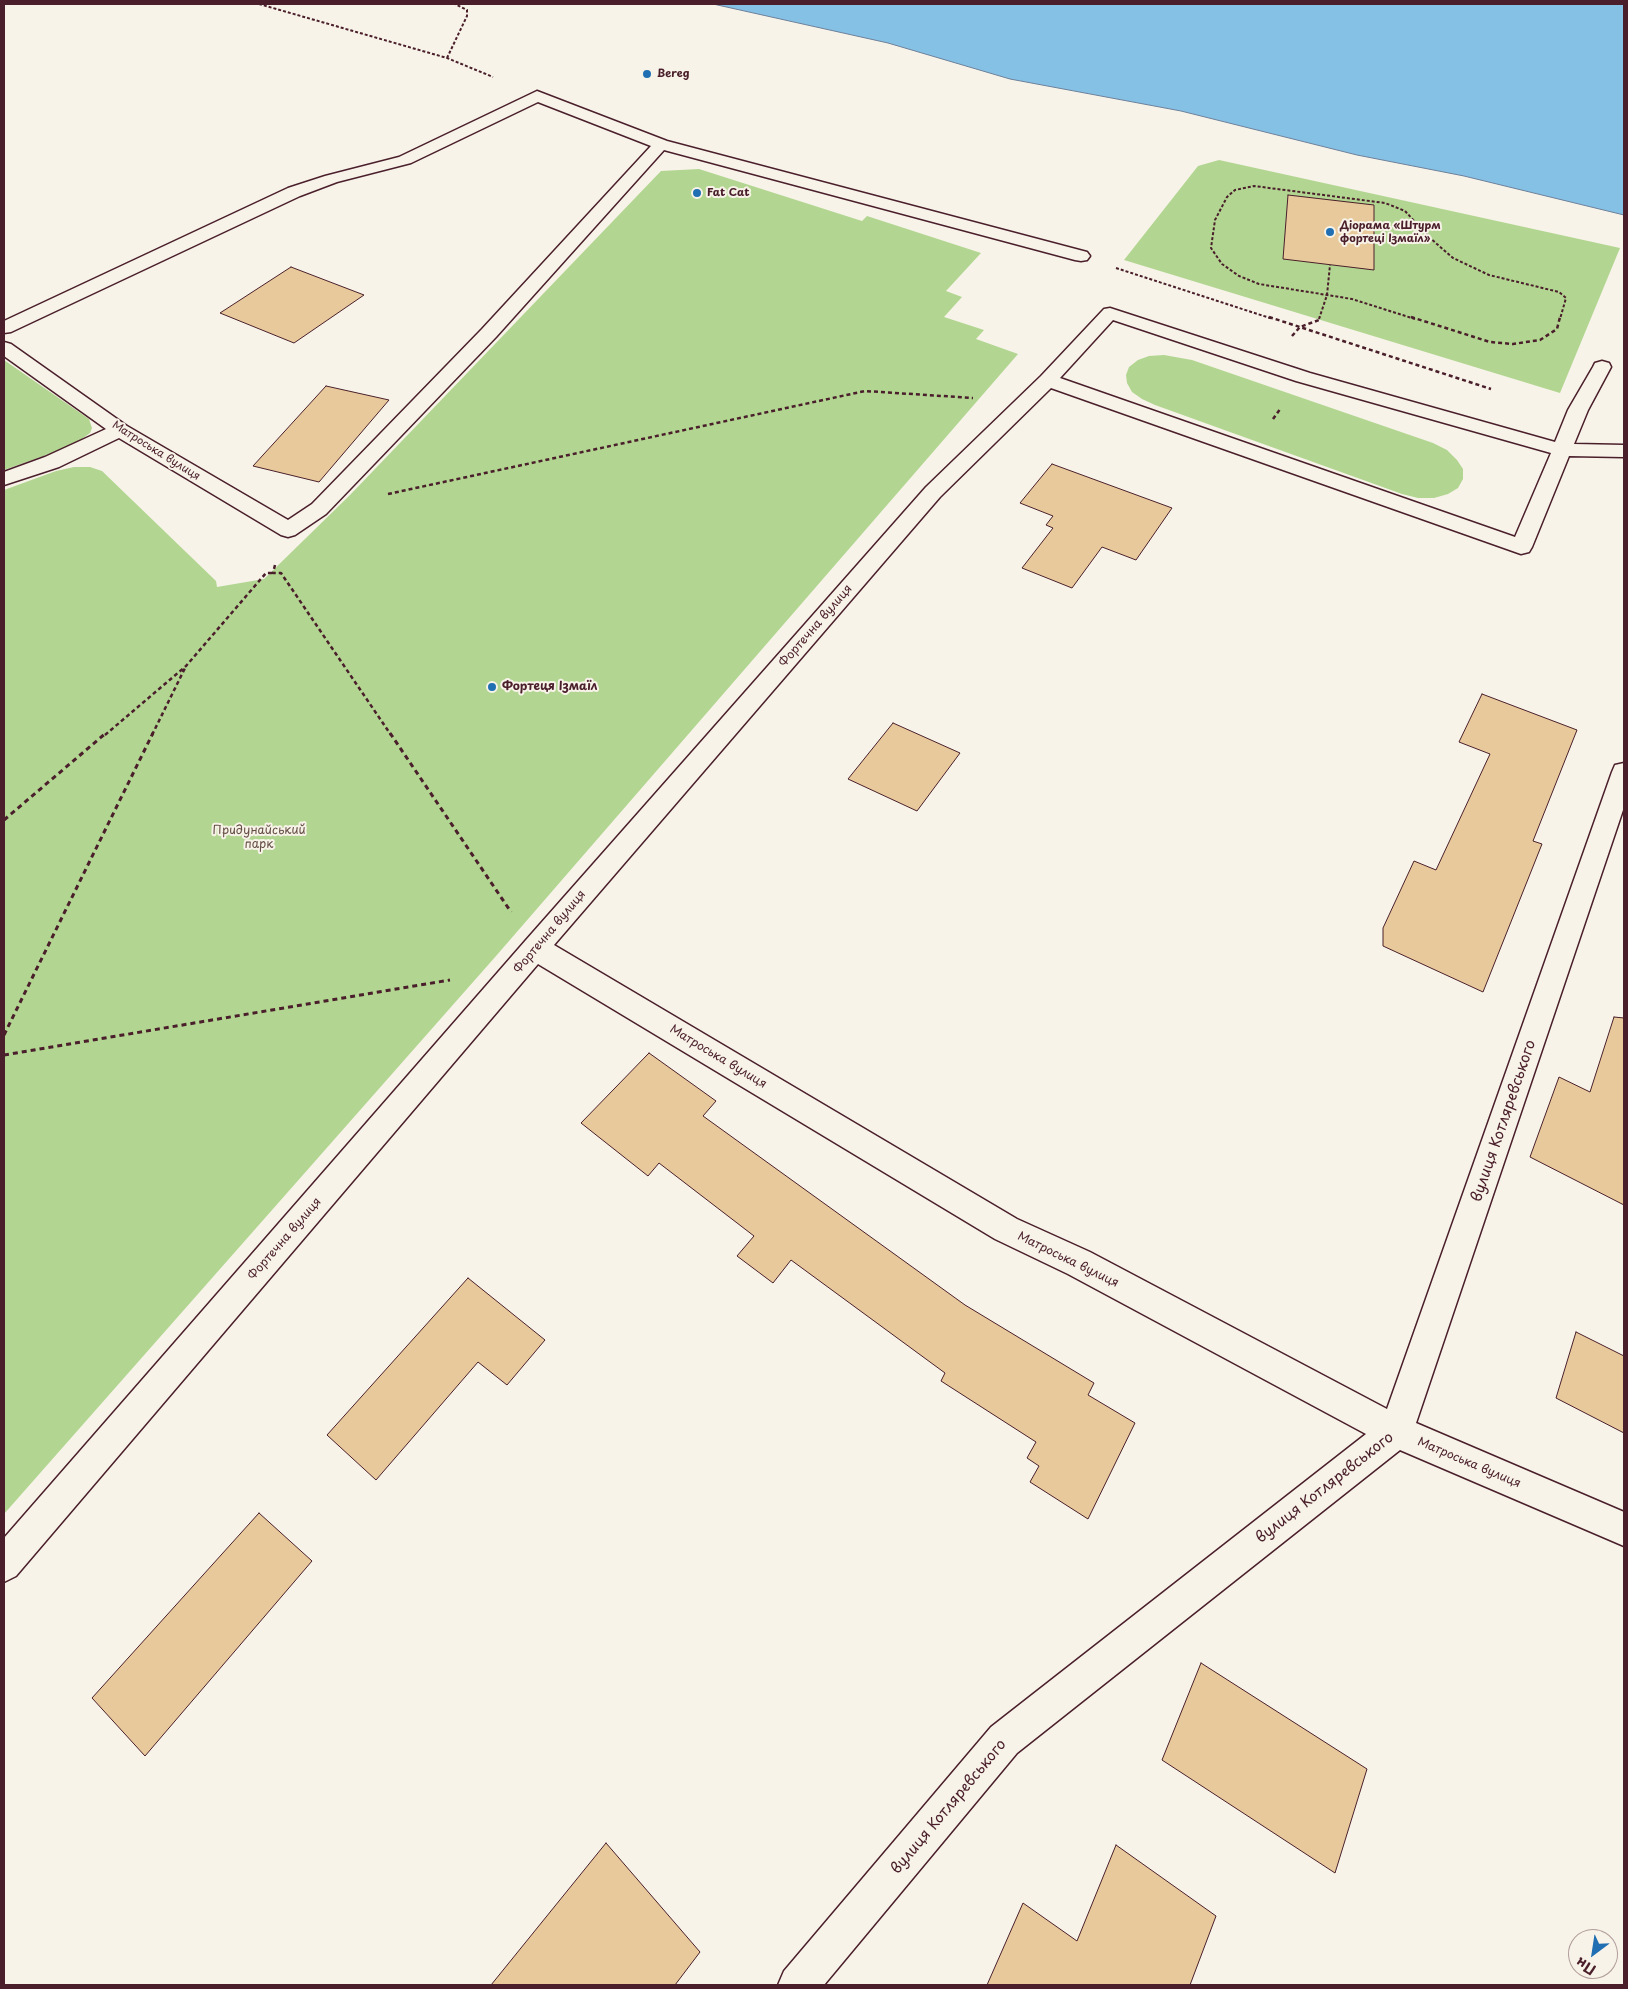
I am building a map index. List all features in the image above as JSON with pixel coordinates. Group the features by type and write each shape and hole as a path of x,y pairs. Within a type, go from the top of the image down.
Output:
{"street":[{"path":"4,328 294,192 331,179 405,160 537,96 660,144 1081,256"},
{"path":"288,530 318,509 489,333 660,144"},
{"name":"Фортечна вулиця","path":"4,1564 513,976 535,948 933,492 1048,380 1110,312 1268,365"},
{"name":"Матроська вулиця","path":"4,348 120,430 288,530"},
{"path":"1268,365 1303,377 1562,450 1624,451"},
{"path":"1048,380 1521,547 1578,410 1602,366"},
{"path":"4,479 52,462 120,430"},
{"name":"вулиця Котляревського","path":"798,1985 1004,1740 1396,1432 1624,772"},
{"name":"Матроська вулиця","path":"535,948 1006,1229 1079,1263 1396,1432 1624,1529"}],"path":[{"path":"259,4 447,58 537,96"},
{"path":"447,58 467,16 467,10 456,4"},
{"path":"1254,186 1385,203 1405,211 1430,238 1453,258 1489,275 1559,292 1566,298 1557,329 1540,340 1513,344 1490,342 1352,299 1327,295 1259,284 1239,276 1222,264 1211,248 1215,220 1227,196 1235,190 1254,186"},
{"path":"1081,256 1499,392"},
{"path":"1268,365 1300,326 1319,320 1327,295 1330,264"},
{"path":"1249,452 1303,377"},
{"path":"318,509 866,391 1026,402"},
{"path":"272,573 288,530"},
{"path":"4,820 186,666 266,574 281,572 535,948"},
{"path":"4,1035 186,666"},
{"path":"4,1055 451,979"}],"green space":[{"path":"1219,160 1620,248 1560,393 1124,260 1198,166"},
{"name":"Придунайський парк","path":"699,169 862,221 867,216 981,253 946,291 962,297 944,317 984,330 976,339 1018,354 496,956 4,1514 4,490 56,471 74,467 90,467 102,471 216,581 217,587 264,579 350,495 661,171"},
{"path":"1164,355 1192,360 1433,443 1447,450 1457,460 1463,469 1463,479 1458,488 1448,494 1434,498 1418,498 1402,494 1155,405 1132,392 1127,383 1126,375 1129,367 1138,360 1149,356"},
{"path":"4,360 89,419 92,428 90,433 72,446 4,470"}],"water":[{"path":"713,4 1624,4 1624,215 1464,176 1357,155 1181,111 1010,79 888,43"}],"building":[{"name":"Діорама «Штурм фортеці Ізмаїл»","path":"1288,195 1374,205 1374,270 1283,259"},
{"path":"291,267 364,295 294,343 220,313"},
{"path":"326,386 389,400 319,482 253,466"},
{"path":"1052,464 1172,508 1136,560 1102,547 1072,588 1022,568 1053,528 1046,525 1053,516 1020,503"},
{"path":"1482,694 1577,730 1533,841 1542,844 1483,992 1383,946 1383,928 1414,861 1436,870 1490,754 1459,742"},
{"path":"893,723 960,753 917,811 848,779"},
{"path":"1614,1017 1624,1018 1624,1205 1530,1157 1559,1077 1590,1092"},
{"path":"649,1053 716,1101 703,1116 965,1305 1094,1383 1088,1395 1135,1423 1088,1519 1030,1482 1039,1466 1027,1458 1036,1442 941,1381 945,1373 791,1260 773,1283 737,1256 754,1236 659,1163 648,1176 581,1123"},
{"path":"468,1278 545,1340 507,1385 478,1362 376,1480 327,1435"},
{"path":"1576,1332 1624,1356 1624,1433 1556,1398"},
{"path":"259,1513 312,1561 145,1756 92,1698"},
{"path":"1201,1663 1367,1769 1335,1873 1162,1760"},
{"path":"606,1843 700,1952 675,1985 491,1985"},
{"path":"1116,1845 1216,1916 1190,1985 987,1985 1023,1903 1077,1941"}],"place":[{"name":"Bereg","path":"647,74"},
{"name":"Fat Cat","path":"697,193"},
{"name":"Діорама «Штурм фортеці Ізмаїл»","path":"1330,232"},
{"name":"Фортеця Ізмаїл","path":"492,687"}]}
